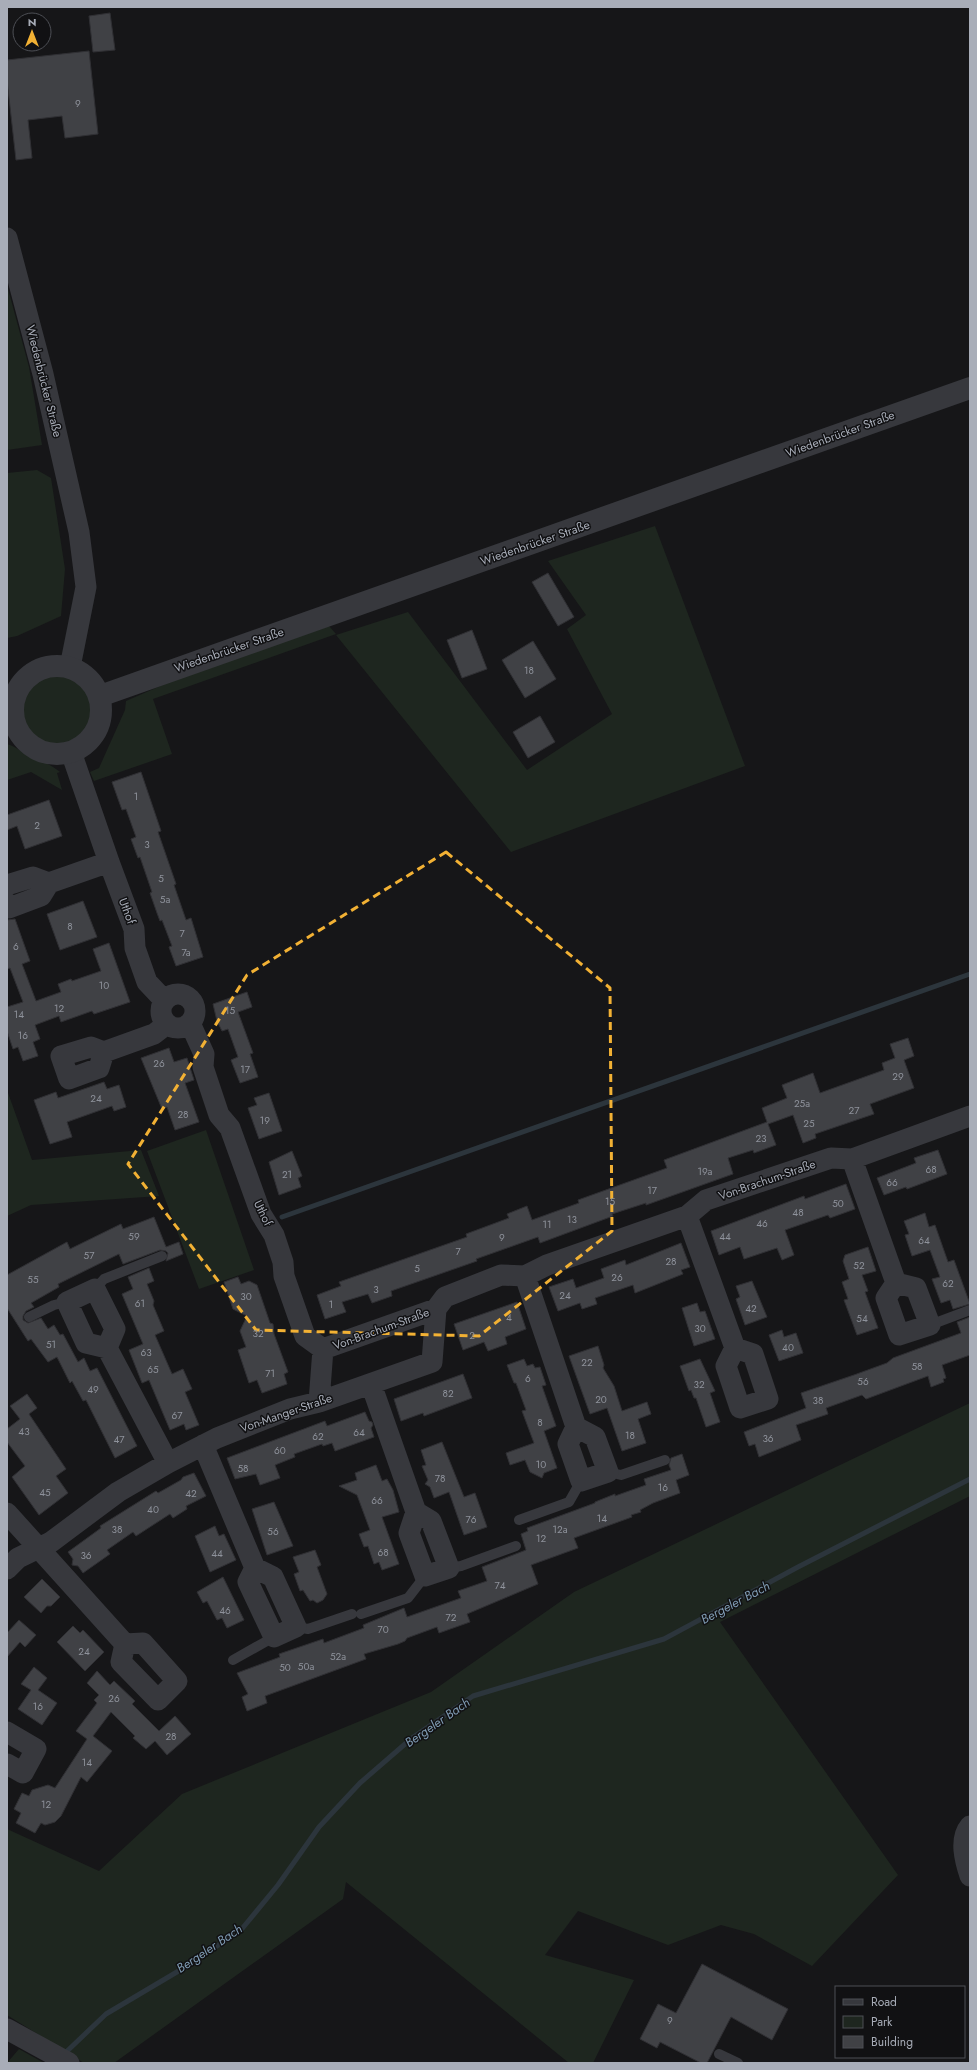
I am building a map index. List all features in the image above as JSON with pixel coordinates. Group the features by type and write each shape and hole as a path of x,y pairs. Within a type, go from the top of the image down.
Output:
{"street":[{"name":"Wiedenbrücker Straße","path":"7,238 43,374 79,532 86,587 70,667"},
{"name":"Wiedenbrücker Straße","path":"100,696 520,549 970,388"},
{"path":"52,666 70,667 79,671 91,680 100,696 101,717 97,730 88,742 71,752 53,754 34,748 11,727 14,700 22,682 34,672 52,666"},
{"name":"Uthof","path":"71,752 134,929 135,948 147,982 164,1000"},
{"path":"7,903 9,908 41,896 49,883 109,862"},
{"path":"7,885 33,876 49,883"},
{"path":"178,994 186,995 192,1000 195,1008 194,1016 190,1023 179,1027 167,1024 162,1017 161,1008 164,1000 170,995 178,994"},
{"name":"Uthof","path":"190,1023 204,1054 203,1067 219,1115 230,1128 261,1214 274,1235 283,1262 284,1276 305,1336 323,1349"},
{"path":"104,1052 154,1034 167,1024"},
{"name":"Von-Brachum-Straße","path":"323,1349 436,1309 445,1297 501,1275 525,1276 548,1265 687,1216 706,1200 831,1158 852,1159 970,1116"},
{"path":"852,1159 896,1283"},
{"path":"687,1216 735,1348"},
{"path":"525,1276 576,1427 595,1437 608,1472 581,1481 568,1444 576,1427"},
{"path":"896,1283 916,1288 930,1324 899,1335 886,1298 896,1283"},
{"path":"107,1348 86,1343 67,1302 95,1289 114,1329 107,1348 168,1463"},
{"name":"Von-Manger-Straße","path":"7,1569 18,1558 51,1542 118,1492 203,1445 290,1409 319,1402 432,1362 436,1309"},
{"path":"319,1402 323,1349"},
{"path":"371,1384 416,1512 409,1533 425,1576 449,1568 431,1521 416,1512"},
{"path":"203,1445 255,1568 273,1577 296,1627 274,1637 248,1582 255,1568"},
{"path":"7,1513 125,1644"},
{"path":"7,1732 36,1749 23,1773 7,1764"},
{"path":"970,1826 965,1832 965,1861 970,1876"},
{"path":"7,2029 69,2063"}],"lane":[{"path":"95,1289 104,1279 162,1256"},
{"path":"29,1317 54,1305 67,1302"},
{"path":"930,1324 970,1310"},
{"path":"608,1472 621,1475 665,1460"},
{"path":"519,1520 568,1502 581,1481"},
{"path":"449,1568 462,1566 516,1546"},
{"path":"296,1627 308,1629 408,1598 425,1576"},
{"path":"233,1660 274,1637"},
{"path":"719,2054 738,2063"}],"highlighted area":[{"path":"446,852 610,988 612,1231 479,1336 256,1330 128,1164 247,975"}],"green space":[{"path":"7,285 29,367 42,445 7,450"},
{"path":"37,470 51,478 65,569 61,616 17,636 7,638 7,473"},
{"path":"655,526 745,766 511,852 336,635 408,612 527,770 612,714 567,629 586,615 548,561"},
{"path":"329,626 336,634 153,699 172,754 94,781 90,772 99,768 125,710 126,701 174,680"},
{"path":"50,676 64,676 76,681 86,691 91,703 91,717 86,729 76,739 64,744 50,744 38,739 28,729 23,717 23,703 28,691 38,681"},
{"path":"7,744 60,772 57,773 62,790 31,772 7,780"},
{"path":"7,1090 32,1160 141,1150 159,1196 31,1205 7,1216"},
{"path":"206,1130 254,1270 199,1289 147,1151"},
{"path":"970,1403 970,1496 720,1622 898,1875 812,1966 754,1934 721,1925 668,1945 578,1911 545,1955 634,1980 593,2063 569,2063 346,1882 343,1899 114,2063 84,2063 7,2015 7,1829 99,1871 182,1794 431,1692 574,1592"},
{"path":"19,2049 44,2063 7,2063"}],"building":[{"path":"110,13 115,50 93,52 89,16"},
{"path":"89,51 98,134 65,138 62,116 28,120 32,158 16,160 7,80 7,60"},
{"path":"548,573 574,617 558,626 532,582"},
{"path":"472,630 487,669 462,678 447,640"},
{"path":"533,641 556,679 525,698 502,660"},
{"path":"540,716 555,742 528,758 513,732"},
{"path":"141,772 161,831 158,832 176,884 174,885 186,920 191,918 203,957 176,966 169,947 172,946 162,920 160,921 140,857 138,858 131,839 136,837 126,809 122,810 112,782"},
{"path":"49,800 62,836 25,849 17,826 7,830 7,815"},
{"path":"83,901 97,937 60,950 47,914"},
{"path":"15,919 30,961 22,964 36,1001 61,992 58,984 101,971 93,949 109,943 130,1002 94,1014 92,1011 61,1022 59,1016 35,1025 40,1039 33,1042 38,1056 23,1061 18,1047 13,1049 7,1031 7,1007 23,1002 10,968 7,969 7,920"},
{"path":"247,992 252,1007 238,1012 253,1053 250,1054 258,1077 240,1083 231,1060 238,1057 228,1029 222,1031 217,1021 213,1004"},
{"path":"908,1038 914,1056 904,1060 914,1088 870,1104 874,1114 815,1134 816,1138 803,1143 793,1115 768,1124 776,1145 754,1153 753,1150 728,1158 733,1174 646,1205 646,1203 612,1214 613,1216 540,1243 538,1237 476,1259 477,1261 391,1291 392,1296 372,1303 368,1294 342,1302 346,1312 325,1319 317,1295 341,1286 339,1282 467,1237 466,1234 509,1218 507,1214 527,1206 532,1220 579,1203 578,1200 667,1168 664,1160 767,1122 762,1108 787,1098 782,1085 813,1073 820,1093 884,1070 882,1063 895,1058 890,1044"},
{"path":"169,1048 174,1062 187,1058 194,1080 185,1083 199,1122 175,1130 167,1107 162,1109 141,1058"},
{"path":"104,1082 107,1089 119,1085 126,1107 114,1111 112,1106 67,1122 72,1137 50,1144 34,1100 56,1092 58,1098"},
{"path":"269,1093 282,1131 259,1139 248,1108 257,1105 254,1098"},
{"path":"938,1150 947,1174 907,1189 906,1187 884,1195 877,1178 916,1163 914,1158"},
{"path":"292,1151 302,1176 298,1178 301,1187 279,1195 269,1162"},
{"path":"846,1184 855,1209 830,1218 828,1215 785,1230 794,1255 782,1260 777,1248 744,1259 740,1247 719,1255 711,1231 804,1196 805,1199"},
{"path":"925,1213 929,1227 935,1225 948,1262 954,1260 970,1304 953,1309 950,1300 941,1303 932,1279 940,1277 930,1250 912,1256 905,1235 909,1234 904,1221"},
{"path":"154,1217 166,1247 179,1242 183,1254 166,1261 168,1253 160,1250 123,1264 119,1254 58,1284 59,1287 31,1303 34,1307 26,1311 23,1316 23,1320 28,1323 41,1318 48,1329 54,1325 60,1335 63,1334 78,1362 84,1358 90,1371 97,1368 137,1446 115,1458 86,1400 83,1401 72,1381 70,1383 57,1357 48,1362 31,1339 28,1341 7,1308 7,1275 67,1242 70,1249 121,1224 123,1229"},
{"path":"681,1243 690,1267 681,1270 683,1274 635,1293 633,1285 595,1298 597,1304 582,1309 580,1303 558,1311 549,1287 573,1279 576,1288 604,1278 601,1269 625,1260 626,1265"},
{"path":"868,1247 876,1271 862,1275 868,1291 865,1292 878,1328 857,1335 844,1300 848,1299 842,1282 849,1279 843,1261 845,1255"},
{"path":"149,1268 154,1281 147,1284 154,1301 153,1305 164,1331 155,1335 172,1374 183,1369 192,1389 185,1392 199,1425 186,1430 184,1424 170,1430 149,1380 142,1383 129,1350 143,1344 122,1294 133,1289 128,1277"},
{"path":"238,1277 241,1284 249,1281 257,1285 270,1323 273,1324 274,1334 288,1372 284,1374 287,1384 262,1393 257,1380 249,1383 238,1350 246,1347 240,1331 247,1316 233,1309 224,1282"},
{"path":"752,1281 767,1317 745,1325 736,1299 740,1297 736,1286"},
{"path":"517,1302 526,1329 505,1337 507,1344 488,1351 484,1342 463,1350 454,1324"},
{"path":"697,1303 700,1312 705,1311 715,1339 694,1346 682,1308"},
{"path":"970,1317 970,1355 942,1365 946,1378 943,1379 944,1382 931,1387 928,1376 866,1399 862,1395 826,1408 828,1414 796,1425 801,1440 759,1457 755,1444 749,1446 744,1432 806,1408 801,1393 887,1363 893,1358 961,1333 957,1322"},
{"path":"782,1330 784,1337 796,1333 803,1353 779,1361 769,1335"},
{"path":"598,1346 604,1365 603,1368 614,1386 622,1411 647,1402 651,1414 638,1419 646,1443 622,1451 607,1408 590,1414 569,1356"},
{"path":"524,1359 527,1366 533,1364 535,1368 540,1367 546,1385 542,1386 556,1426 544,1431 557,1468 544,1473 542,1478 530,1472 525,1460 510,1465 506,1453 534,1443 522,1411 526,1410 516,1383 514,1383 507,1365"},
{"path":"700,1359 715,1391 710,1393 720,1422 706,1427 696,1398 694,1398 691,1390 689,1391 680,1366"},
{"path":"463,1374 472,1398 424,1416 423,1413 401,1421 394,1399"},
{"path":"27,1394 37,1408 29,1414 66,1469 56,1476 68,1493 39,1515 12,1477 25,1466 7,1442 7,1429 20,1419 10,1406"},
{"path":"365,1412 369,1421 372,1422 373,1425 371,1428 374,1437 335,1451 332,1443 323,1446 322,1444 294,1454 295,1457 275,1465 280,1478 260,1485 256,1474 235,1479 227,1458 325,1421 327,1426"},
{"path":"442,1442 464,1497 475,1493 487,1527 464,1535 449,1492 434,1498 430,1487 425,1484 428,1480 422,1466 426,1465 421,1450"},
{"path":"682,1454 689,1475 676,1480 680,1493 653,1503 640,1510 641,1512 631,1515 632,1517 574,1538 578,1548 531,1565 538,1584 467,1614 470,1622 439,1633 437,1627 407,1638 405,1641 398,1644 364,1654 366,1659 265,1696 267,1703 247,1711 242,1697 248,1694 237,1673 280,1657 279,1654 323,1639 324,1643 364,1628 363,1625 404,1608 407,1617 461,1598 458,1591 487,1581 482,1567 526,1550 521,1534 528,1531 527,1528 615,1494 615,1496 646,1485 644,1479 671,1470 669,1465 671,1458"},
{"path":"376,1465 382,1481 387,1479 393,1490 399,1512 382,1517 399,1564 382,1570 379,1562 374,1564 368,1546 364,1547 359,1534 370,1530 357,1495 339,1486 357,1480 355,1473"},
{"path":"194,1473 206,1496 186,1506 187,1509 173,1518 170,1514 136,1536 133,1532 107,1550 110,1554 83,1573 78,1566 72,1565 73,1559 68,1552 101,1528 100,1526 156,1491 158,1493 181,1480 183,1477"},
{"path":"274,1502 293,1546 267,1555 252,1509"},
{"path":"215,1526 219,1536 224,1534 236,1560 210,1572 195,1536"},
{"path":"315,1550 321,1565 317,1567 327,1594 323,1600 317,1603 313,1600 310,1601 303,1590 300,1591 294,1574 299,1572 293,1557"},
{"path":"223,1577 244,1620 227,1628 222,1618 217,1620 207,1601 203,1603 197,1592"},
{"path":"42,1579 60,1597 51,1606 47,1606 41,1613 24,1597"},
{"path":"19,1620 36,1635 25,1647 20,1642 7,1657 7,1633"},
{"path":"73,1626 80,1633 83,1630 104,1652 85,1671 57,1642"},
{"path":"34,1667 47,1678 38,1690 57,1703 42,1725 18,1709 31,1690 21,1684"},
{"path":"97,1671 110,1685 114,1681 135,1701 132,1704 159,1731 175,1716 191,1734 167,1755 155,1741 146,1749 133,1738 135,1736 111,1712 93,1736 112,1751 87,1782 81,1777 61,1816 55,1822 45,1825 41,1823 35,1833 16,1823 21,1813 14,1809 22,1793 29,1796 32,1790 48,1785 55,1788 87,1739 76,1731 97,1703 94,1700 99,1695 87,1683"},
{"path":"702,1964 788,2009 772,2040 731,2017 707,2063 701,2063 660,2042 657,2048 640,2039 658,2004 676,2013"}],"waterway":[{"path":"282,1217 970,974"},
{"name":"Bergeler Bach","path":"63,2055 106,2014 187,1966 241,1930 278,1885 319,1827 360,1783 412,1738 473,1696 664,1639 798,1567 970,1479"}]}
